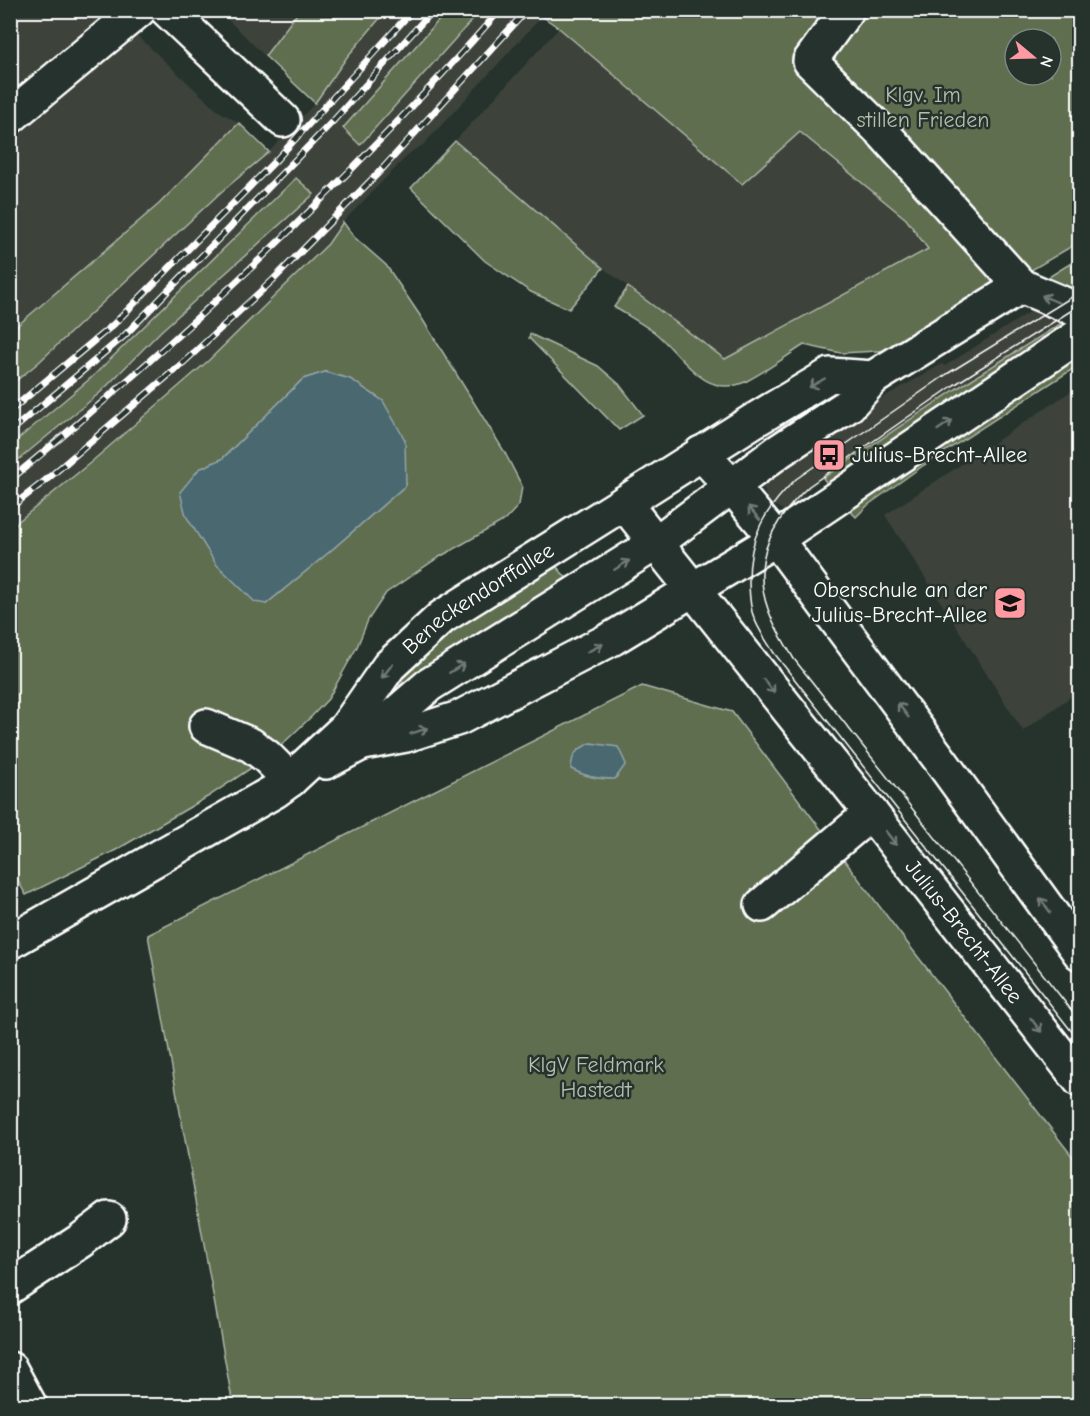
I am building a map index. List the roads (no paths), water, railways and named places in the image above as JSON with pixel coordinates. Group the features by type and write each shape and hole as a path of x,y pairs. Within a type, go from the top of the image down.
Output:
{"street":[{"path":"10,117 139,10"},
{"path":"167,10 283,120"},
{"path":"847,10 810,61 883,133 1021,286 1080,311"},
{"name":"Beneckendorffallee","path":"290,780 362,743 429,685 656,543 779,451 849,405 873,378 1021,286"},
{"name":"Beneckendorffallee","path":"362,743 406,735 459,717 613,638 776,540 1080,335"},
{"name":"Beneckendorffallee","path":"10,942 275,791 290,780 346,728 389,666 442,617 700,453 830,375 873,378"},
{"path":"700,453 776,540 938,757 1080,953"},
{"name":"Julius-Brecht-Allee","path":"624,503 1080,1080"},
{"path":"206,726 251,745 266,756 290,780"},
{"path":"762,905 871,813"},
{"path":"10,1287 80,1242 109,1219"},
{"path":"10,1369 30,1406"}],"water":[{"path":"325,372 350,379 383,401 405,440 406,485 266,604 255,602 216,564 186,516 180,492 199,469 222,459 303,379"},
{"path":"591,743 618,747 626,764 615,779 592,777 571,769 576,752"}],"tram line":[{"path":"1080,292 947,374 796,479 776,501 761,524 752,550 749,580 754,618 774,653 1080,1042"},
{"path":"1080,305 954,385 809,486 785,512 776,526 764,557 762,573 763,591 770,616 794,659 1080,1021"}],"railway":[{"path":"10,411 114,324 277,159 413,10"},
{"path":"10,432 124,336 334,120 433,10"},
{"path":"10,480 140,370 265,255 385,135 500,10"},
{"path":"10,508 184,362 273,280 384,167 527,10"}],"place":[{"name":"Julius-Brecht-Allee","path":"829,455"},
{"name":"Oberschule an der Julius-Brecht-Allee","path":"1010,603"}],"park label":[{"name":"Klgv. Im stillen Frieden","path":"923,108"},
{"name":"KlgV Feldmark Hastedt","path":"596,1078"}]}
